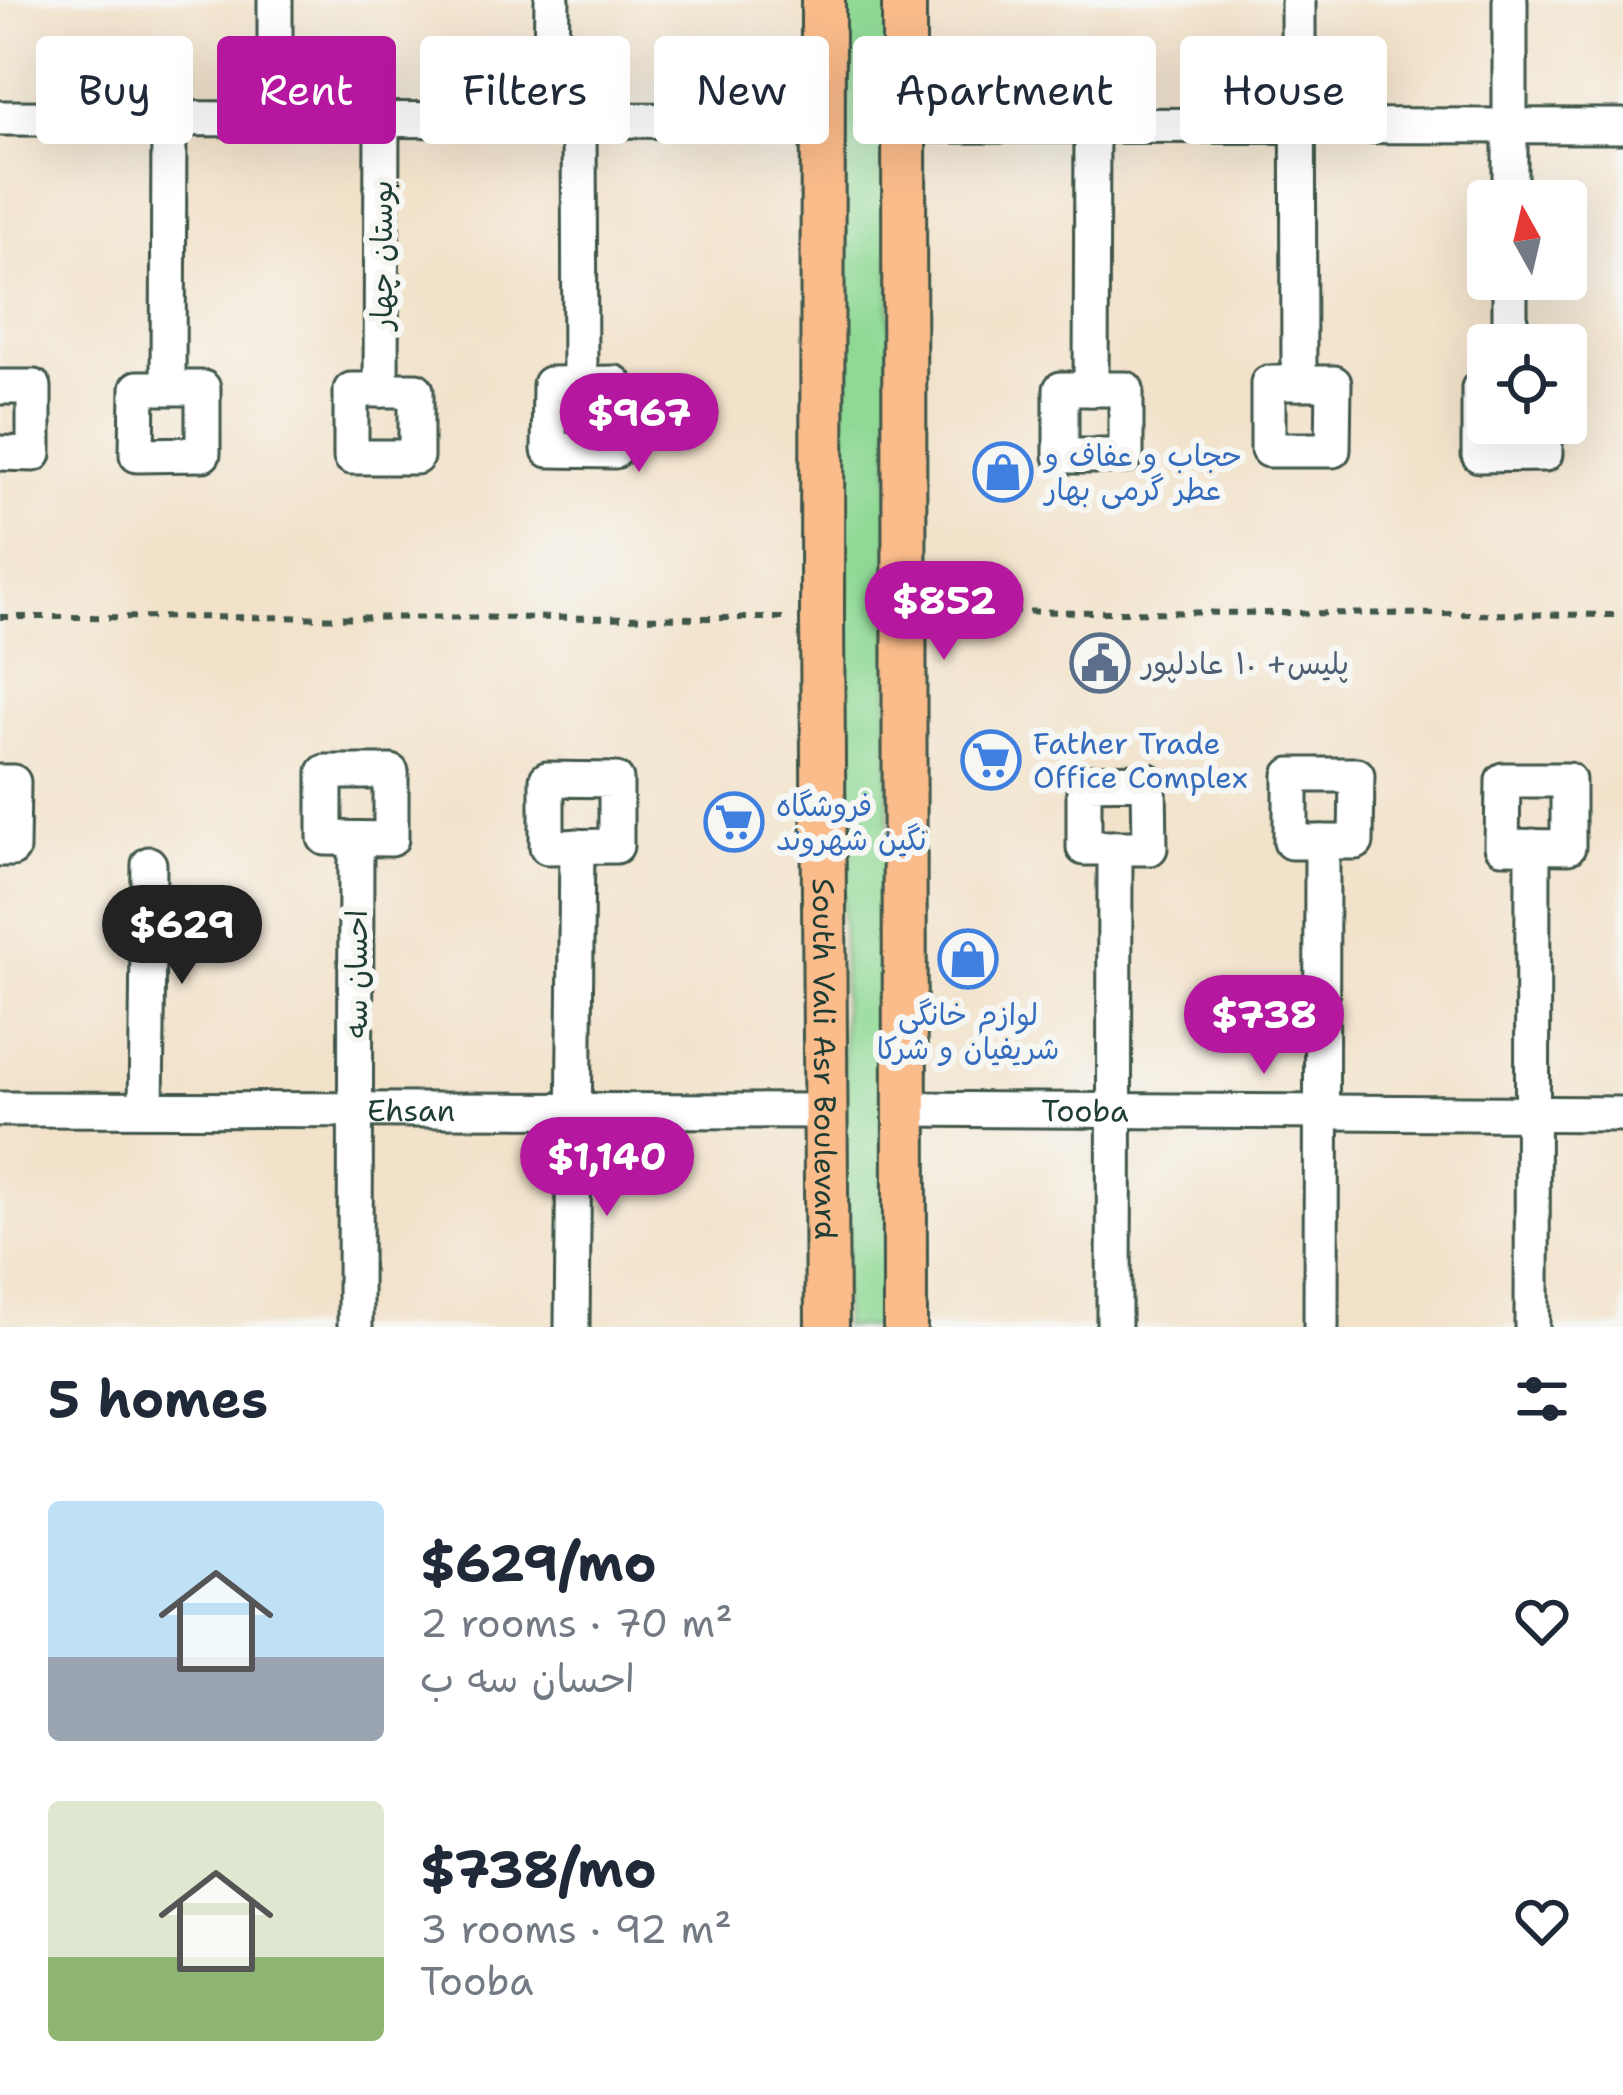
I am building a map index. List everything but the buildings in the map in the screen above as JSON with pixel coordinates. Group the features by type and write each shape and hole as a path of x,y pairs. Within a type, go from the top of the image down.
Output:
{"main road":[{"name":"South Vali Asr Boulevard","path":"823,0 823,36"},
{"path":"904,0 904,36"},
{"name":"South Vali Asr Boulevard","path":"823,144 827,1327"},
{"path":"904,144 905,1327"}],"street":[{"path":"274,0 274,36"},
{"path":"551,0 555,36"},
{"path":"1510,0 1510,180"},
{"path":"1298,2 1298,36"},
{"path":"0,118 36,118"},
{"path":"1387,125 1623,126"},
{"path":"168,388 169,144"},
{"name":"بوستان چهار","path":"381,390 382,144"},
{"path":"566,144 580,384"},
{"path":"1091,389 1092,144"},
{"path":"1299,144 1299,383"},
{"path":"0,387 34,387 34,454 0,454"},
{"path":"1479,444 1479,455 1544,454 1544,444"},
{"path":"0,782 13,782 13,805 12,849 0,849"},
{"name":"احسان سه","path":"355,1327 356,838"},
{"path":"1321,1327 1322,842"},
{"path":"572,1327 577,846"},
{"path":"1532,1327 1533,846"},
{"path":"1114,1327 1115,848"},
{"path":"146,1108 148,864"},
{"name":"Ehsan","path":"0,1109 824,1111"},
{"name":"Tooba","path":"905,1109 1623,1114"}],"path":[{"path":"905,611 1623,615"},
{"path":"0,617 822,618"}],"green space":[{"path":"842,0 892,0 892,36 853,36 853,144 891,144 887,1327 843,1327"}],"place":[{"name":"حجاب و عفاف و عطر گرمی بهار","path":"1003,472"},
{"name":"پلیس+ ۱۰ عادلپور","path":"1100,663"},
{"name":"Father Trade Office Complex","path":"991,760"},
{"name":"فروشگاه نگین شهروند","path":"734,822"},
{"name":"لوازم خانگی شریفیان و شرکا","path":"968,959"}]}
